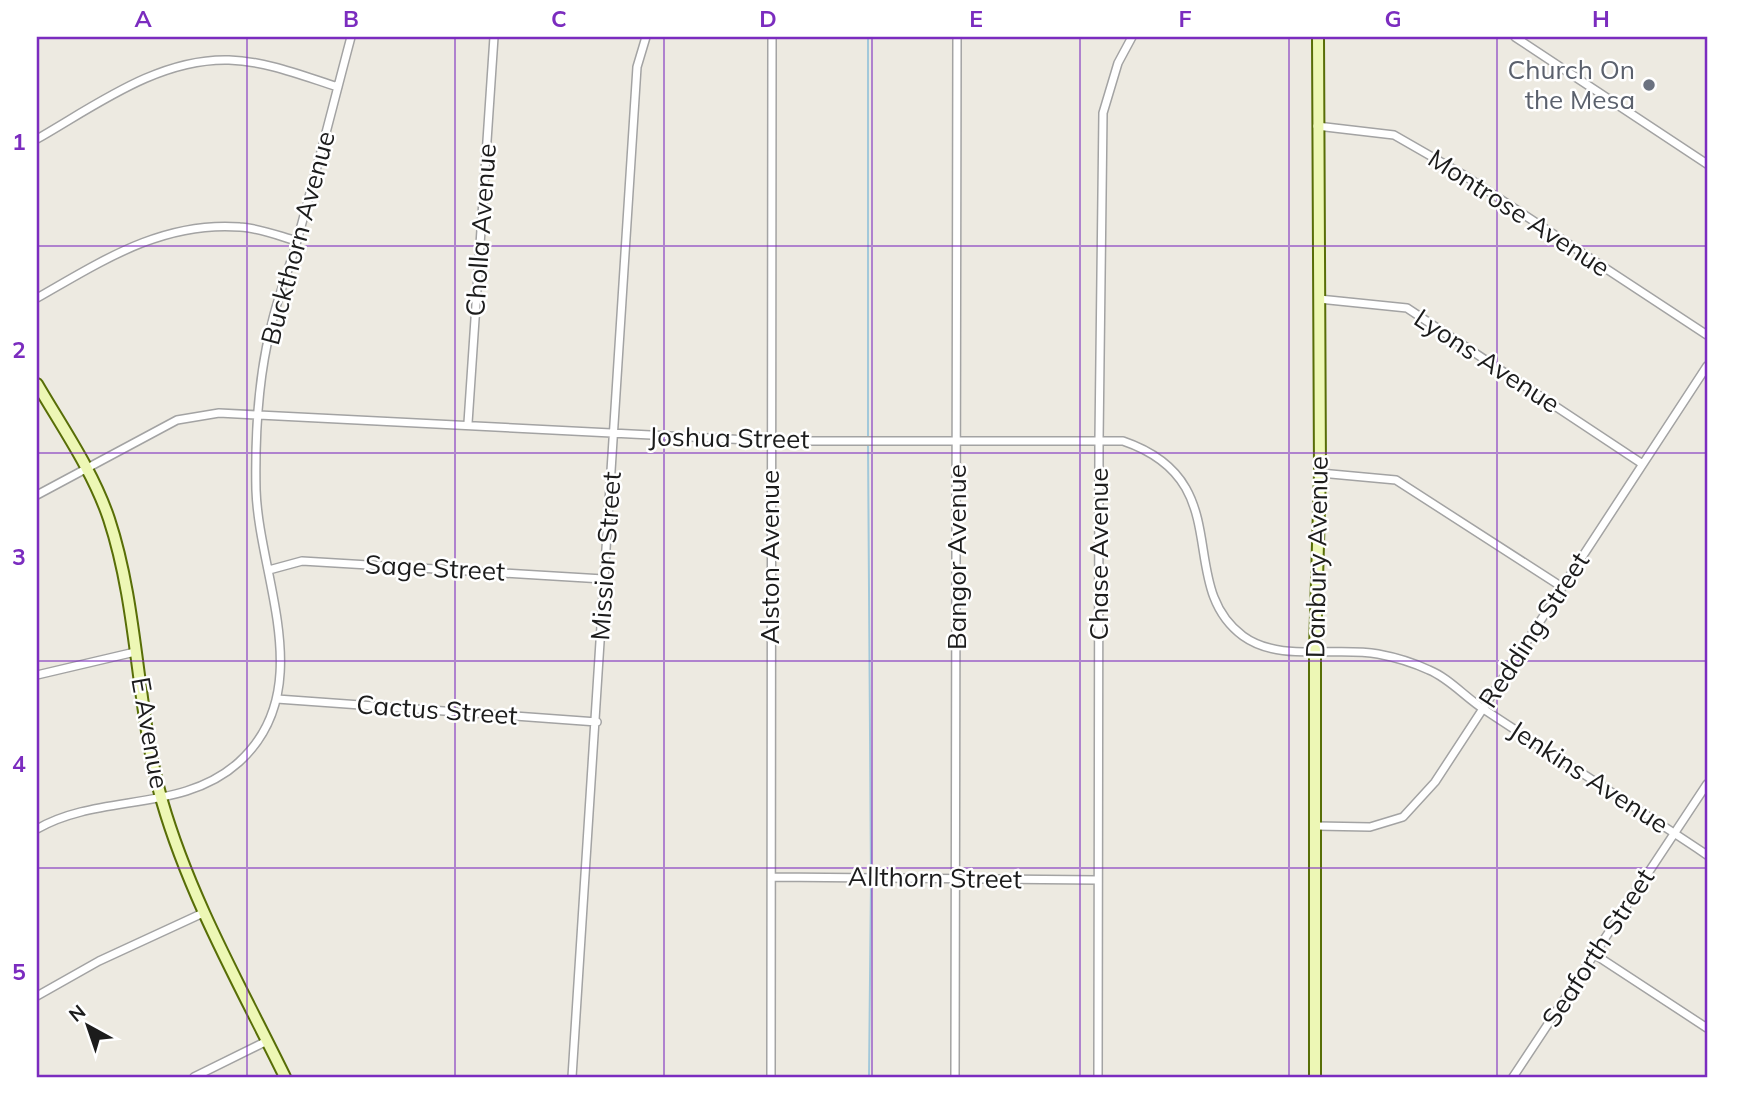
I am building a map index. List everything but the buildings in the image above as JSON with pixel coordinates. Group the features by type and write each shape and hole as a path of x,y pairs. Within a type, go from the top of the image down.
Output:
{"street":[{"name":"Buckthorn Avenue","path":"161,798 205,784 239,762 261,737 278,699 281,643 256,492 259,413 270,328 297,241 351,37"},
{"name":"Cholla Avenue","path":"468,423 494,37"},
{"name":"Mission Street","path":"572,1077 597,722 603,579 637,67 646,37"},
{"name":"Alston Avenue","path":"771,1077 772,37"},
{"name":"Bangor Avenue","path":"955,1077 957,37"},
{"name":"Chase Avenue","path":"1098,1077 1099,440 1103,113 1118,63 1132,37"},
{"name":"Danbury Avenue","path":"1315,1077 1315,650 1320,473 1318,37"},
{"path":"1515,37 1707,164"},
{"path":"37,139 153,74 193,63 228,60 268,65 338,87"},
{"name":"Montrose Avenue","path":"1317,125 1394,135 1462,174 1707,335"},
{"path":"37,298 127,246 161,234 198,227 242,227 297,241"},
{"name":"Lyons Avenue","path":"1319,299 1407,308 1641,463"},
{"name":"Redding Street","path":"1317,826 1370,827 1403,817 1435,782 1641,463 1707,366"},
{"name":"E Avenue","path":"37,383 85,467 109,519 125,587 161,798 180,857 204,913 285,1077"},
{"name":"Joshua Street","path":"37,495 85,467 177,421 219,413 468,423 614,435 770,441 957,443 1123,440 1145,448 1176,474 1199,518 1212,594 1231,626 1259,645 1288,651 1315,650"},
{"path":"1320,473 1396,480 1562,587"},
{"name":"Sage Street","path":"269,569 302,561 603,579"},
{"name":"Jenkins Avenue","path":"1315,650 1377,654 1431,670 1482,709 1707,855"},
{"path":"37,675 135,652"},
{"name":"Cactus Street","path":"278,699 597,722"},
{"name":"Seaforth Street","path":"1516,1076 1707,784"},
{"path":"37,829 59,816 161,798"},
{"name":"Allthorn Street","path":"772,877 1098,880"},
{"path":"37,996 99,961 204,913"},
{"path":"1594,954 1707,1028"},
{"path":"194,1077 267,1041"}],"waterway":[{"path":"868,37 868,439"},
{"path":"868,445 871,877"},
{"path":"869,1077 871,882"}],"place":[{"name":"Church On the Mesa","path":"1649,85"}]}
